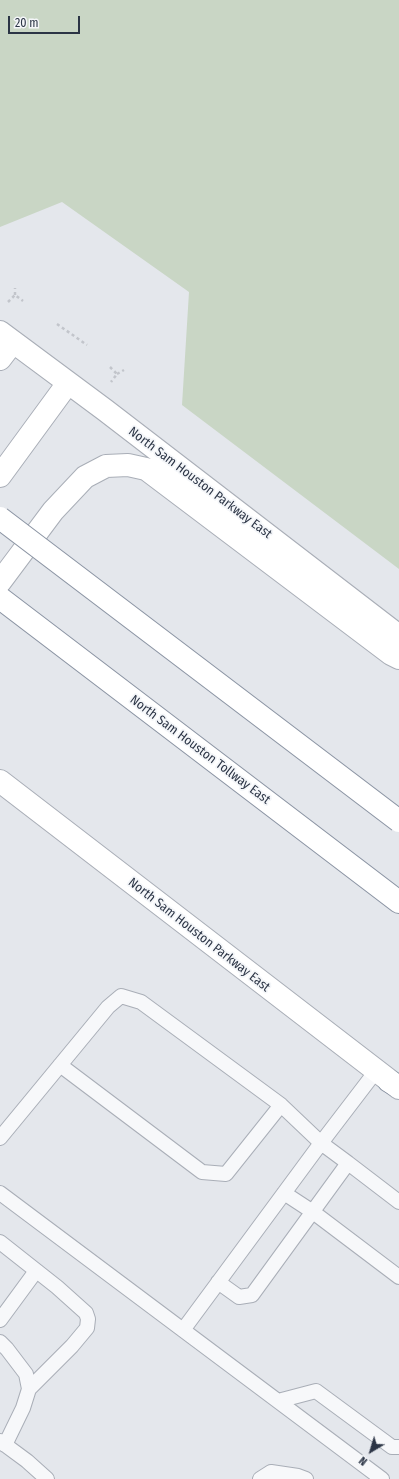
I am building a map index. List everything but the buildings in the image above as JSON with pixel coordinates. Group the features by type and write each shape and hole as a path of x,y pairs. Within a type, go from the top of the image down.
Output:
{"main road":[{"path":"0,359 6,337"},
{"name":"North Sam Houston Parkway East","path":"6,337 399,636"},
{"path":"0,476 68,383"},
{"path":"0,582 53,511 85,477 106,466 128,465 146,469 391,654 399,658"},
{"path":"0,518 399,821"},
{"name":"North Sam Houston Tollway East","path":"0,598 399,902"},
{"name":"North Sam Houston Parkway East","path":"0,781 391,1082"}],"lane":[{"path":"0,1138 108,1007 121,996 142,1002 281,1105 321,1142 399,1202"},
{"path":"60,1065 202,1172 226,1174 281,1105"},
{"path":"183,1330 321,1142 391,1082"},
{"path":"218,1282 239,1297 252,1295 348,1163"},
{"path":"284,1192 399,1277"},
{"path":"0,1193 382,1479"},
{"path":"0,1242 86,1313 88,1320 87,1328 72,1346 29,1389 22,1408 3,1443 27,1461 47,1479"},
{"path":"0,1320 36,1271"},
{"path":"0,1342 8,1349 26,1374 29,1389"},
{"path":"278,1401 316,1391 392,1447 399,1448"},
{"path":"260,1479 271,1472 298,1476 306,1479"}],"path":[{"path":"8,302 15,294 15,288"},
{"path":"15,294 23,301"},
{"path":"57,324 88,345"},
{"path":"110,367 117,374"},
{"path":"111,382 117,374 124,370"}],"green space":[{"path":"0,0 399,0 399,569 182,405 189,292 62,202 0,227"}]}
